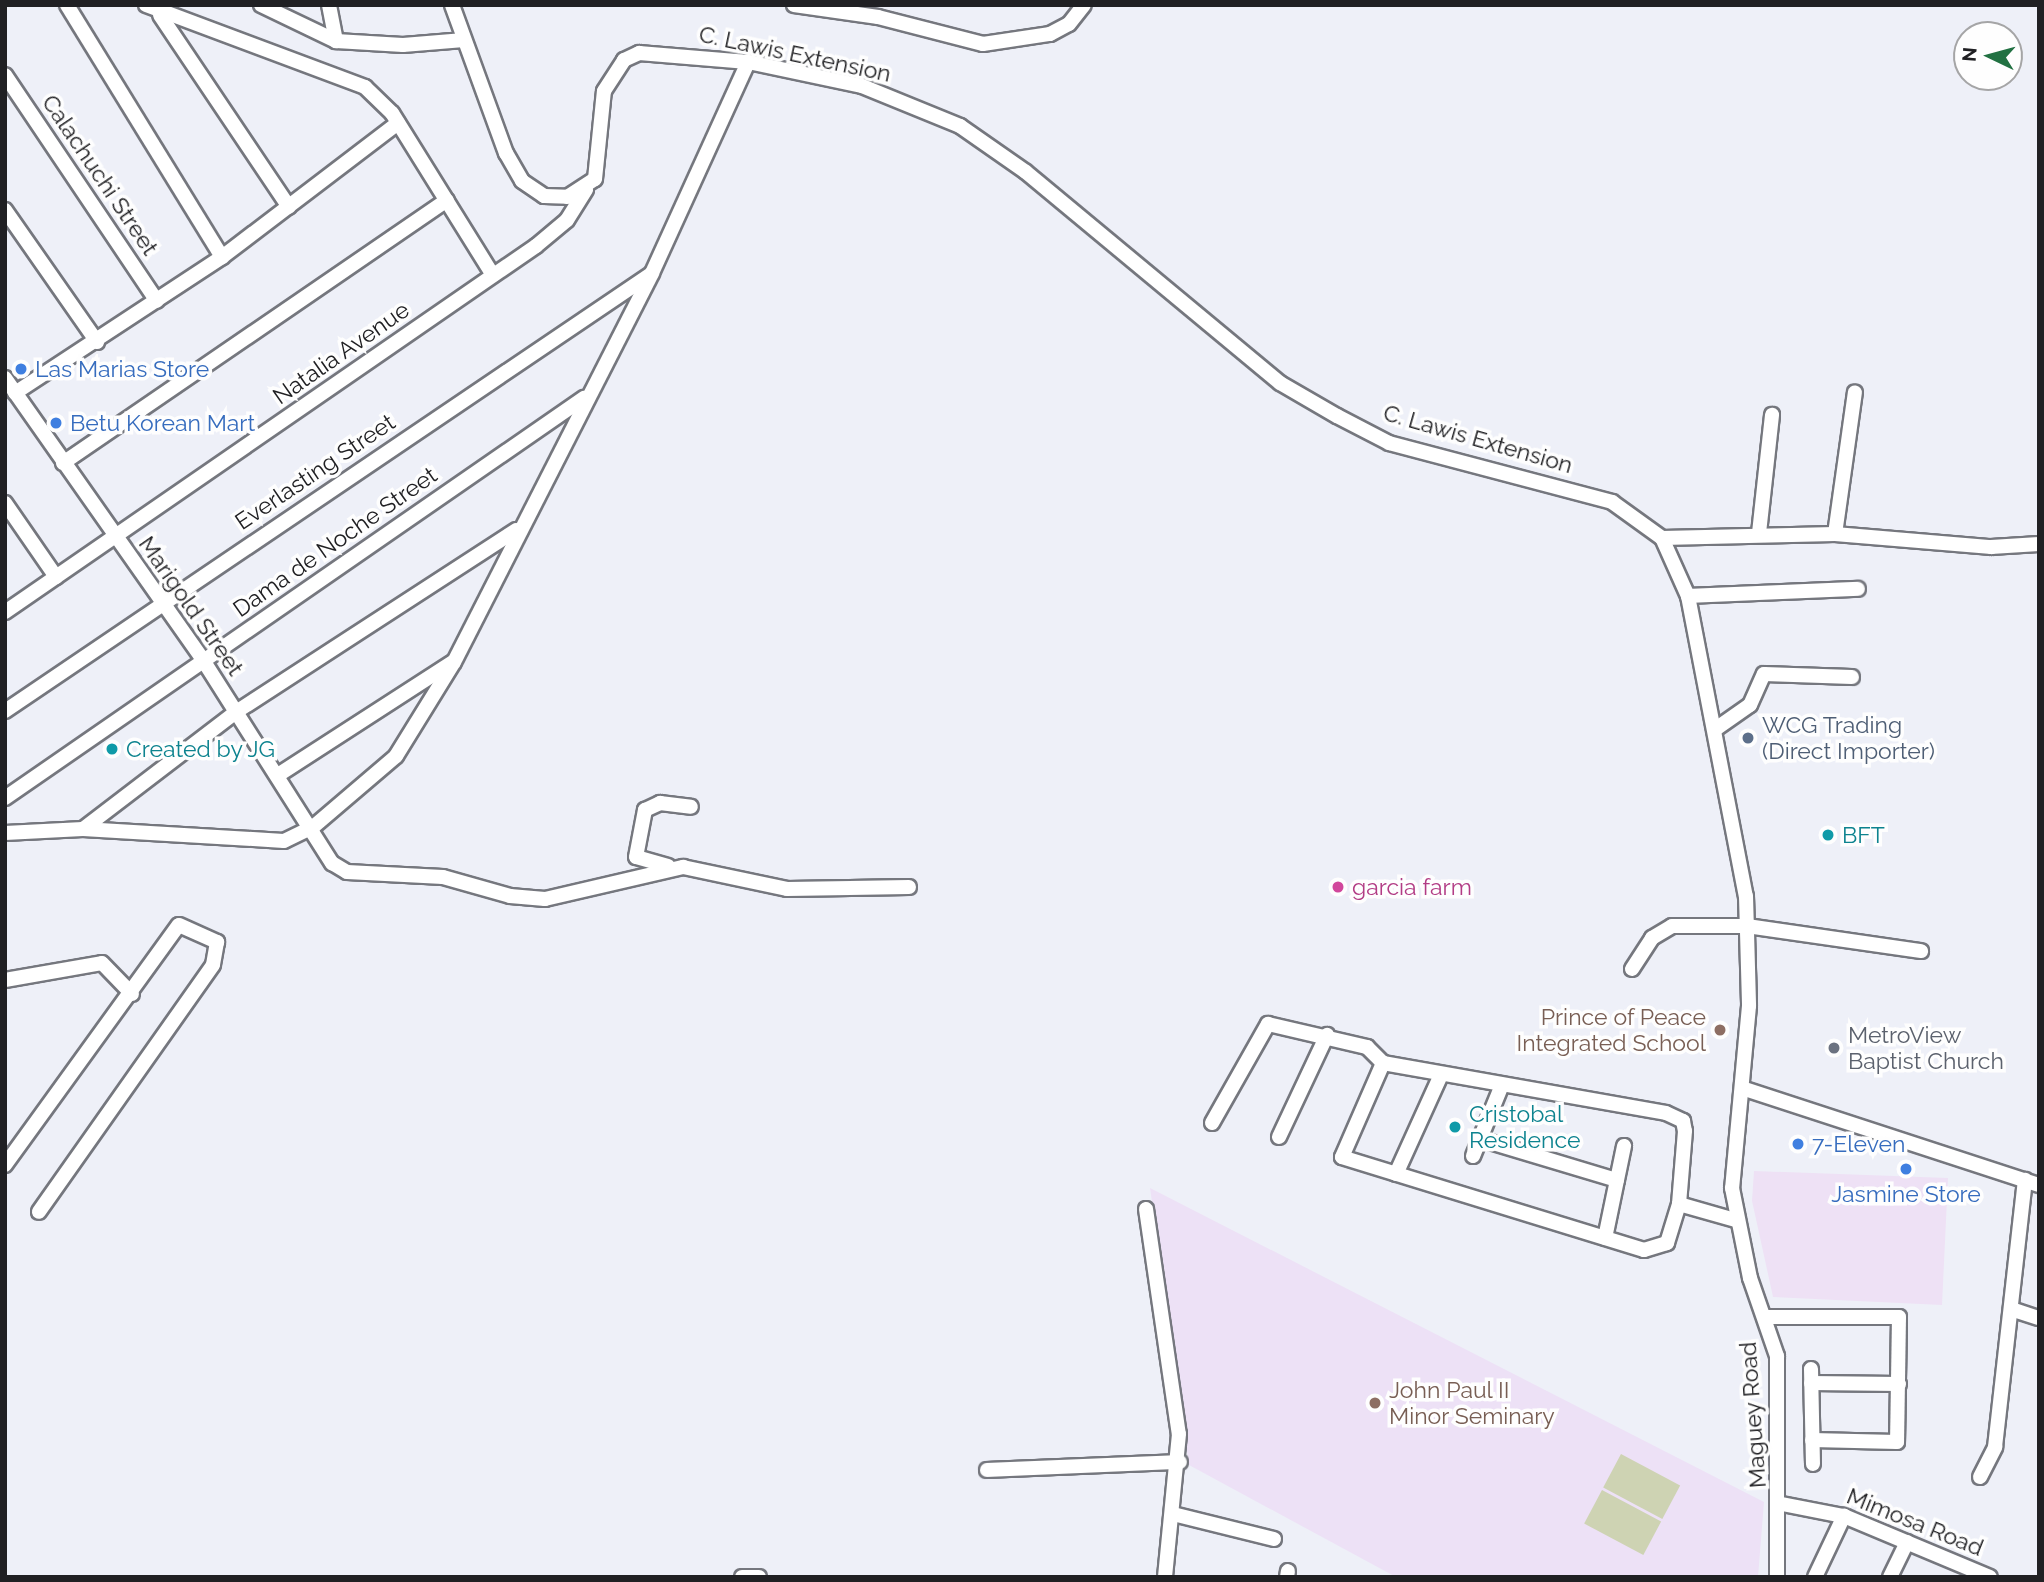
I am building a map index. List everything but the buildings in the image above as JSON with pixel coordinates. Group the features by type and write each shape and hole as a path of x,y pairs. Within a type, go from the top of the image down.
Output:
{"street":[{"path":"67,5 222,257"},
{"path":"146,5 160,15 365,87 398,123 494,275"},
{"path":"261,5 336,41 403,45 464,40"},
{"path":"330,5 336,41"},
{"path":"452,5 522,181 554,198 586,190"},
{"path":"797,6 880,11 984,44 1015,43 1069,24 1084,5"},
{"path":"160,15 289,207"},
{"name":"C. Lawis Extension","path":"586,190 599,160 604,91 624,60 654,52 748,62 862,86 960,126 1026,172 1280,383 1336,416 1389,443 1612,502 1662,538"},
{"path":"5,833 83,829 284,841 313,827 396,756 454,662 517,529 652,273 748,62"},
{"name":"Calachuchi Street","path":"5,75 157,301"},
{"path":"15,393 97,342 222,257 398,123"},
{"name":"Natalia Avenue","path":"5,612 494,275 567,220 586,190"},
{"path":"63,463 447,200"},
{"path":"5,210 97,342"},
{"name":"Everlasting Street","path":"5,710 652,273"},
{"name":"Marigold Street","path":"5,378 203,660 313,827 332,863 347,872 443,877 510,897 545,899 683,867"},
{"path":"1835,534 1855,392"},
{"name":"Dama de Noche Street","path":"5,798 588,396"},
{"path":"1759,533 1772,415"},
{"path":"5,503 9,519 56,577"},
{"path":"83,829 236,712 517,529"},
{"path":"1980,1477 1995,1447 2032,1183 1745,1089 1748,926 1717,728 1688,596 1662,538 1759,533 1835,534 1991,547 2039,544"},
{"path":"1688,596 1858,589"},
{"path":"278,775 454,662"},
{"path":"1717,728 1750,705 1763,674 1852,677"},
{"path":"691,807 660,803 645,810 633,850 651,864 683,867 787,889 909,887"},
{"path":"5,1166 179,925 217,942 213,965 39,1212"},
{"path":"1632,969 1652,938 1672,926 1748,926 1921,951"},
{"path":"5,980 102,963 132,993"},
{"path":"1212,1123 1261,1028 1273,1024 1327,1035 1377,1052 1383,1063"},
{"path":"1279,1137 1327,1035"},
{"path":"1383,1063 1679,1118 1685,1131 1679,1204 1667,1243 1657,1250 1605,1238 1342,1157 1383,1063"},
{"path":"1396,1174 1441,1074"},
{"path":"1473,1156 1502,1084"},
{"name":"Maguey Road","path":"1745,1089 1734,1159 1735,1220 1777,1356 1782,1504 1777,1577"},
{"path":"1480,1139 1617,1180"},
{"path":"1605,1238 1624,1146"},
{"path":"1679,1204 1735,1220"},
{"path":"1146,1209 1180,1462 1165,1577"},
{"path":"2014,1310 2039,1318"},
{"path":"1767,1317 1899,1317 1897,1441 1812,1440"},
{"path":"1813,1464 1811,1376 1899,1384"},
{"path":"987,1469 1180,1462"},
{"name":"Mimosa Road","path":"1782,1504 1844,1516 1907,1542 1969,1573 1990,1577"},
{"path":"1173,1514 1274,1539"},
{"path":"1815,1577 1844,1516"},
{"path":"1890,1577 1907,1542"},
{"path":"742,1577 759,1577"}],"shaded area":[{"path":"1754,1171 1948,1178 1942,1305 1773,1297 1752,1201"},
{"name":"John Paul II Minor Seminary","path":"1150,1188 1764,1502 1758,1577 1396,1577 1189,1465"}],"green space":[{"path":"1621,1454 1680,1485 1662,1519 1603,1488"},
{"path":"1602,1490 1661,1521 1643,1555 1584,1524"}],"place":[{"name":"Las Marias Store","path":"21,369"},
{"name":"Betu Korean Mart","path":"56,423"},
{"name":"WCG Trading (Direct Importer)","path":"1748,738"},
{"name":"Created by JG","path":"112,749"},
{"name":"BFT","path":"1828,835"},
{"name":"garcia farm","path":"1338,887"},
{"name":"Prince of Peace Integrated School","path":"1720,1030"},
{"name":"MetroView Baptist Church","path":"1834,1048"},
{"name":"Cristobal Residence","path":"1455,1127"},
{"name":"7-Eleven","path":"1798,1144"},
{"name":"Jasmine Store","path":"1906,1169"},
{"name":"John Paul II Minor Seminary","path":"1375,1403"}]}
